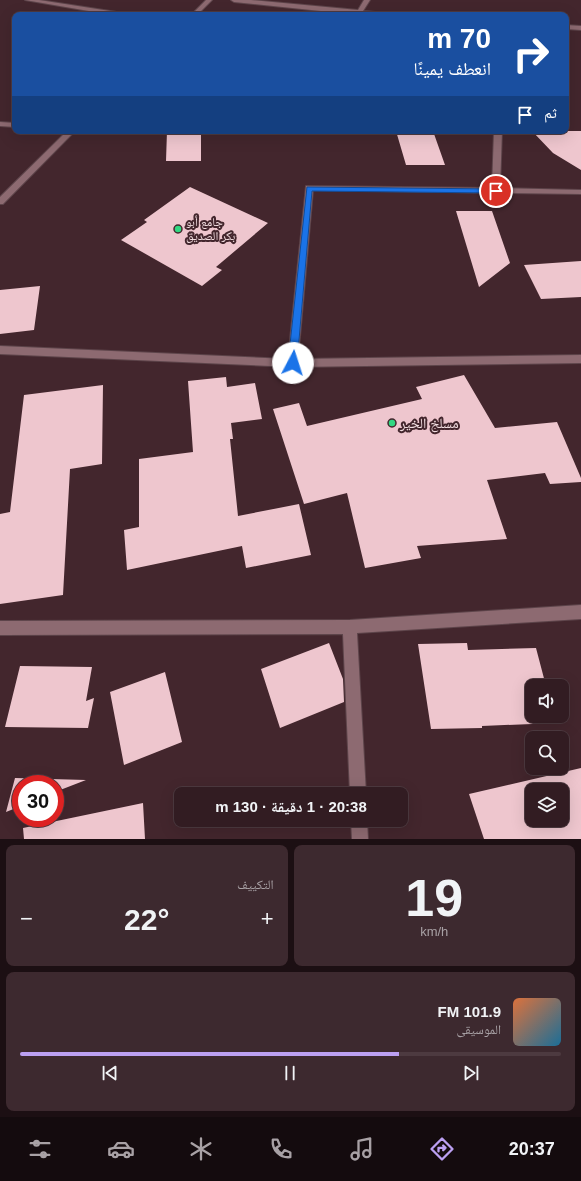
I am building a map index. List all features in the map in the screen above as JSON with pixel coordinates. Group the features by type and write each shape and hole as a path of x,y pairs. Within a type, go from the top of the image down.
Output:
{"street":[{"path":"28,0 104,12"},
{"path":"197,12 209,0"},
{"path":"234,0 349,12"},
{"path":"360,12 367,0"},
{"path":"569,27 581,28"},
{"path":"0,124 12,125"},
{"path":"0,202 68,134"},
{"path":"496,191 498,134"},
{"path":"293,363 309,188 581,192"},
{"path":"0,350 293,363 581,359"},
{"path":"0,628 350,627 581,612"},
{"path":"350,627 358,787"},
{"path":"359,827 360,839"}],"building":[{"path":"569,131 581,131 581,170 553,153 535,134 569,134"},
{"path":"167,134 201,134 201,161 166,161"},
{"path":"397,134 434,134 445,165 406,165"},
{"path":"190,187 268,223 216,267 222,270 202,286 121,240 147,222 144,220"},
{"path":"456,211 492,211 510,263 479,287"},
{"path":"581,261 581,297 541,299 524,265"},
{"path":"40,286 34,330 0,334 0,290"},
{"path":"464,375 495,428 557,422 581,478 581,482 550,484 545,473 487,480 507,539 417,546 421,558 365,568 347,493 304,504 273,409 299,403 307,426 422,399 416,387"},
{"path":"226,377 227,387 255,383 262,419 231,423 233,439 230,439 238,516 299,504 311,555 246,568 242,546 127,570 124,530 139,527 139,459 193,452 188,381"},
{"path":"103,385 102,464 70,469 63,595 0,604 0,514 10,512 24,395"},
{"path":"329,643 343,679 344,702 280,728 261,669"},
{"path":"467,643 468,650 536,648 544,679 525,679 525,723 556,723 482,726 482,728 431,729 418,644"},
{"path":"20,666 92,667 86,701 94,698 88,728 5,727"},
{"path":"165,672 182,742 124,765 110,692"},
{"path":"581,768 581,839 484,839 469,794 551,775 569,775 569,771"},
{"path":"64,779 86,780 64,789"},
{"path":"12,789 12,810 6,812"},
{"path":"143,803 145,839 24,839 23,828 64,827 64,819"}],"place":[{"name":"جامع أبو بكر الصديق","path":"178,229"},
{"name":"مسلخ الخير","path":"392,423"}],"route":[{"path":"293,363 309,188 496,191"}]}
